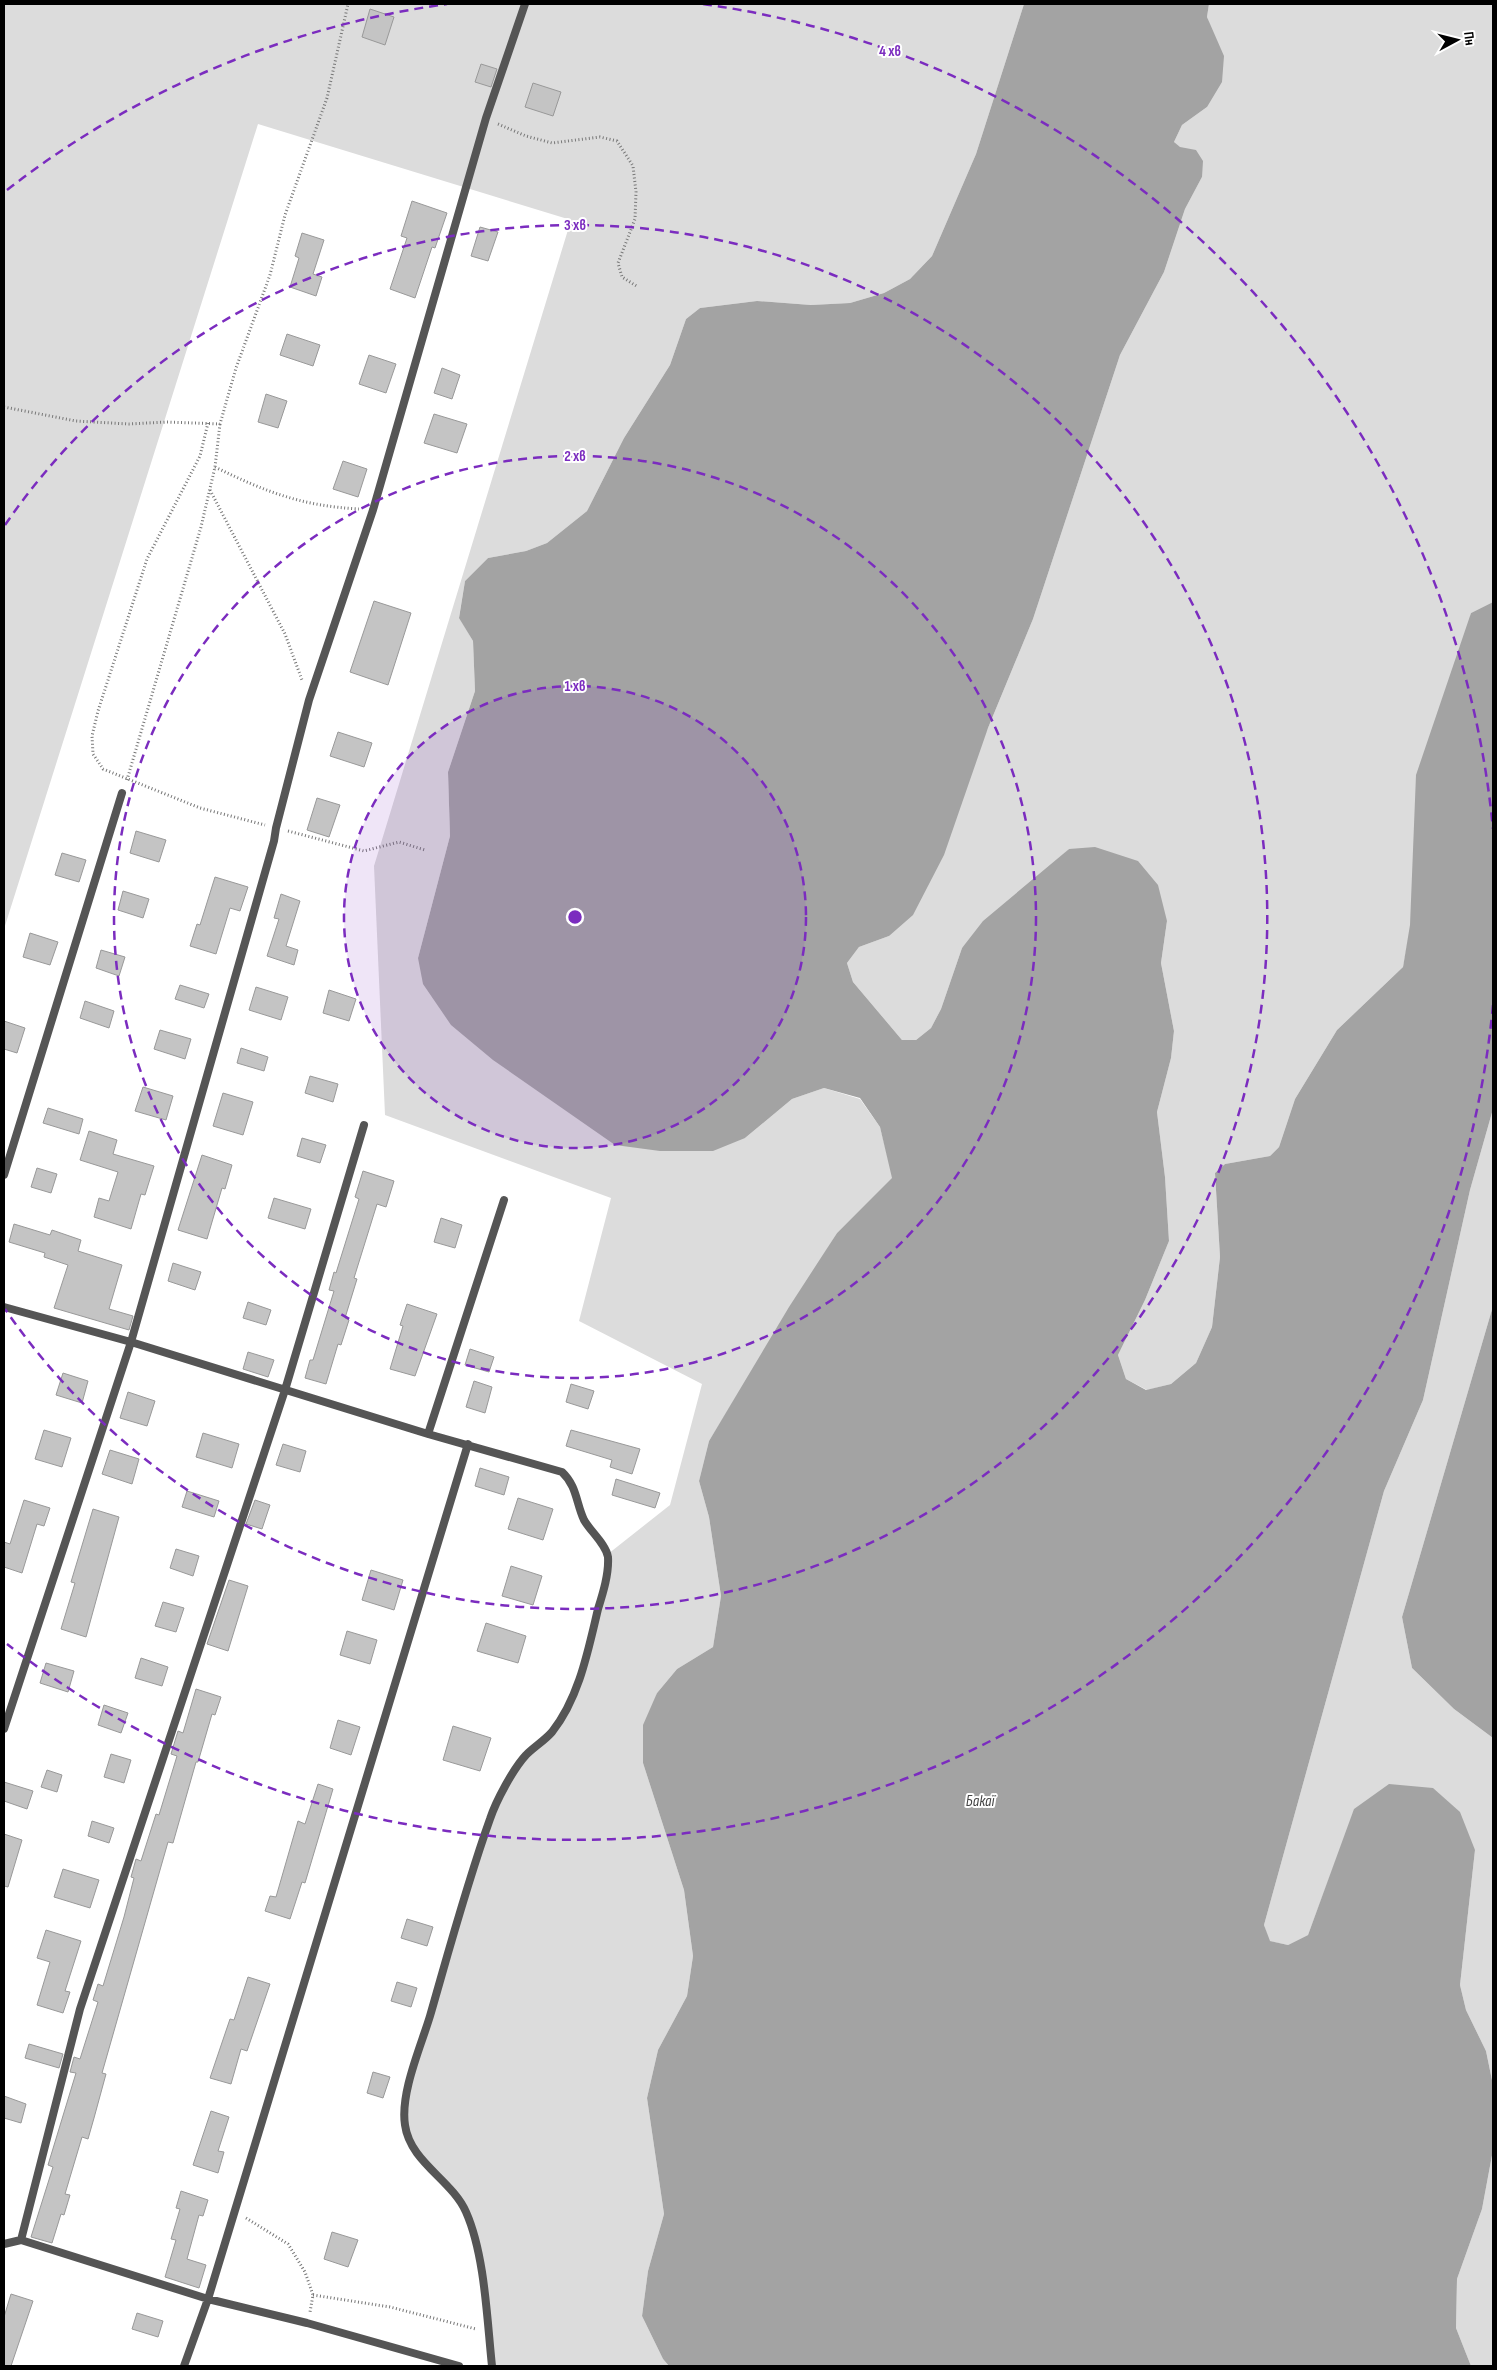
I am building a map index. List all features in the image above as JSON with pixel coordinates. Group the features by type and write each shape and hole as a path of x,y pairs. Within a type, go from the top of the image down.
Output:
{"lane":[{"path":"4,1729 131,1342 274,841 309,700 373,510 486,118 525,4"},
{"path":"4,1175 122,793"},
{"path":"21,2240 80,2009 285,1390 364,1125"},
{"path":"428,1434 504,1200"},
{"path":"4,1307 131,1342 428,1434 562,1472 570,1479 575,1488 584,1518 608,1554 607,1576 588,1653 570,1703 551,1732 524,1757 491,1815 418,2054 405,2110 405,2126 419,2155 455,2194 466,2210 475,2242 492,2366"},
{"path":"184,2366 208,2299 468,1444"},
{"path":"4,2244 21,2240 208,2299 308,2323 459,2366"}],"path":[{"path":"127,779 198,536 215,467 220,424 236,368 270,275 285,215 327,98 348,4"},
{"path":"486,118 526,136 552,143 600,137 617,141 633,166 636,192 635,220 618,263 622,277 638,286"},
{"path":"4,407 76,421 129,424 167,422 220,424"},
{"path":"208,423 200,456 147,559 98,711 92,736 93,754 103,769 200,808 364,851 399,842 425,850"},
{"path":"215,467 274,494 306,503 373,510"},
{"path":"210,489 285,634 309,700"},
{"path":"234,2212 288,2244 305,2272 313,2295 390,2306 488,2332"}],"shaded area":[{"path":"4,4 1024,4 976,154 932,256 910,279 884,293 850,303 811,305 757,301 700,308 686,319 670,365 624,438 587,511 547,543 526,551 488,558 465,581 459,617 473,641 475,691 448,772 450,836 418,958 745,1138 792,1099 824,1088 860,1099 880,1127 893,1178 837,1233 709,1441 699,1481 709,1517 721,1596 713,1647 677,1669 657,1693 643,1763 684,1890 693,1956 687,1996 658,2050 647,2098 664,2214 648,2271 642,2316 663,2359 669,2366 492,2366 482,2281 466,2210 419,2155 405,2126 407,2093 491,1815 524,1757 551,1732 570,1703 585,1663 608,1554 670,1505 702,1384 579,1321 611,1198 385,1115 374,866 571,220 258,124 4,929"},
{"path":"1209,4 1493,4 1493,602 1471,613 1403,967 1337,1030 1295,1099 1279,1147 1270,1156 1225,1164 1215,1173 1220,1257 1212,1327 1196,1363 1171,1384 1147,1390 1126,1379 1118,1355 1145,1300 1169,1241 1165,1177 1157,1112 1171,1058 1174,1031 1161,963 1167,921 1069,849 962,948 941,1009 931,1028 916,1040 902,1040 853,982 847,963 859,947 889,936 988,728 1033,619 1120,355 1164,272 1185,209 1202,177 1174,142 1182,125 1207,107 1212,31 1207,17"},
{"path":"1493,1109 1493,1306 1402,1617 1412,1668 1454,1709 1493,1738 1493,2085 1486,2051 1466,2010 1460,1985 1475,1850 1355,1809 1308,1935 1288,1945 1269,1941 1264,1925 1384,1491 1423,1400 1470,1190"},
{"path":"1493,2150 1493,2366 1471,2366 1456,2328 1457,2279 1482,2209"}],"water":[{"name":"Бакаї","path":"1024,4 1209,4 1207,17 1224,56 1222,82 1207,107 1182,125 1174,142 1180,147 1196,150 1203,161 1202,177 1185,209 1164,272 1120,355 1033,619 988,728 944,855 913,915 889,936 859,947 847,963 853,982 902,1040 916,1040 931,1028 941,1009 962,948 983,921 1069,849 1095,847 1138,861 1158,885 1167,921 1161,963 1174,1031 1171,1058 1157,1112 1165,1177 1169,1241 1145,1300 1118,1355 1126,1379 1146,1390 1171,1384 1196,1363 1212,1327 1220,1257 1215,1173 1225,1164 1270,1156 1279,1147 1295,1099 1337,1030 1403,967 1410,925 1416,775 1471,613 1493,602 1493,1109 1470,1190 1423,1400 1384,1491 1264,1925 1270,1941 1288,1945 1308,1935 1354,1809 1389,1784 1433,1788 1460,1812 1475,1850 1460,1985 1466,2010 1486,2051 1493,2085 1493,2150 1482,2209 1457,2279 1456,2328 1471,2366 669,2366 663,2359 642,2316 648,2271 664,2214 647,2098 658,2050 687,1996 693,1956 684,1890 643,1763 643,1725 657,1693 677,1669 713,1647 721,1596 709,1517 699,1481 709,1441 789,1307 837,1233 892,1178 880,1127 860,1098 824,1088 792,1099 745,1138 713,1151 660,1151 615,1145 493,1060 451,1025 423,984 418,958 450,836 448,772 475,691 473,641 459,618 465,581 488,558 526,551 547,543 587,511 624,438 670,365 686,319 700,308 757,301 811,305 850,303 884,293 910,279 932,256 976,154"},
{"path":"1493,1306 1493,1738 1454,1709 1412,1668 1402,1617"}],"building":[{"path":"370,9 394,17 385,45 362,37"},
{"path":"481,64 497,69 491,87 475,82"},
{"path":"533,83 561,92 553,116 525,107"},
{"path":"412,201 447,213 435,248 432,247 415,298 390,289 407,238 401,236"},
{"path":"480,227 498,232 488,261 471,256"},
{"path":"302,233 324,240 313,274 322,277 316,296 290,287 299,258 295,256"},
{"path":"287,334 320,345 313,366 280,355"},
{"path":"369,355 396,364 386,393 359,384"},
{"path":"442,368 460,375 452,399 434,393"},
{"path":"266,394 287,401 278,428 258,422"},
{"path":"434,414 467,424 457,453 424,443"},
{"path":"343,461 367,469 358,497 333,489"},
{"path":"374,601 411,613 388,685 350,672"},
{"path":"338,732 372,743 364,767 330,756"},
{"path":"317,798 340,805 329,837 307,830"},
{"path":"136,831 166,840 159,862 130,853"},
{"path":"62,853 86,860 79,882 55,875"},
{"path":"215,877 248,887 240,911 230,908 216,954 190,946 197,924 200,925"},
{"path":"123,891 149,899 143,918 118,910"},
{"path":"281,894 300,901 286,946 298,950 294,965 267,956 279,919 274,918"},
{"path":"30,933 58,942 50,965 23,957"},
{"path":"101,950 125,957 119,976 96,968"},
{"path":"180,985 209,994 204,1008 175,999"},
{"path":"256,987 288,997 281,1020 249,1010"},
{"path":"329,990 356,999 349,1021 323,1013"},
{"path":"85,1001 114,1011 109,1028 80,1018"},
{"path":"4,1021 25,1028 17,1053 4,1049"},
{"path":"160,1030 191,1039 185,1059 154,1049"},
{"path":"241,1048 268,1057 264,1071 237,1063"},
{"path":"310,1076 338,1084 333,1102 305,1093"},
{"path":"143,1087 173,1096 166,1120 135,1111"},
{"path":"223,1093 253,1102 243,1135 213,1126"},
{"path":"48,1108 83,1119 79,1134 43,1123"},
{"path":"89,1131 117,1140 113,1154 154,1166 145,1195 141,1194 131,1229 94,1217 99,1198 109,1201 118,1172 80,1160"},
{"path":"302,1138 326,1145 320,1163 297,1156"},
{"path":"202,1155 232,1165 225,1189 222,1188 207,1239 178,1230"},
{"path":"37,1168 57,1174 51,1193 31,1187"},
{"path":"363,1171 394,1181 386,1207 377,1204 354,1278 357,1279 345,1318 349,1320 341,1345 338,1344 326,1384 305,1378 310,1360 313,1360 334,1291 329,1290 359,1199 355,1197"},
{"path":"274,1198 311,1209 305,1229 268,1218"},
{"path":"441,1218 462,1225 455,1248 434,1242"},
{"path":"14,1224 50,1235 52,1230 81,1240 78,1251 122,1265 109,1309 133,1316 129,1330 54,1308 68,1265 44,1257 45,1253 9,1242"},
{"path":"173,1263 201,1272 195,1290 168,1281"},
{"path":"248,1302 271,1310 266,1325 243,1318"},
{"path":"407,1304 437,1314 415,1376 390,1369 403,1326 400,1325"},
{"path":"470,1349 494,1357 489,1372 465,1365"},
{"path":"248,1352 274,1360 268,1377 243,1369"},
{"path":"63,1373 88,1381 82,1403 56,1395"},
{"path":"474,1381 492,1387 485,1413 466,1407"},
{"path":"571,1384 594,1391 588,1409 566,1402"},
{"path":"128,1392 155,1401 147,1426 120,1418"},
{"path":"44,1430 71,1438 62,1467 35,1459"},
{"path":"571,1430 640,1449 632,1474 610,1467 612,1460 566,1446"},
{"path":"203,1433 239,1444 232,1468 196,1457"},
{"path":"283,1444 306,1451 300,1472 276,1465"},
{"path":"110,1450 139,1459 132,1484 102,1474"},
{"path":"480,1468 509,1477 504,1495 475,1486"},
{"path":"616,1479 660,1493 655,1508 612,1495"},
{"path":"187,1491 219,1501 214,1517 182,1507"},
{"path":"518,1498 553,1509 543,1540 508,1529"},
{"path":"24,1500 50,1508 44,1526 37,1524 22,1573 4,1567 4,1542 10,1544"},
{"path":"255,1500 270,1505 262,1529 246,1524"},
{"path":"93,1509 119,1517 86,1637 61,1629 75,1583 71,1582"},
{"path":"176,1549 199,1556 193,1576 170,1568"},
{"path":"511,1566 542,1576 533,1605 502,1596"},
{"path":"371,1570 403,1580 394,1610 362,1600"},
{"path":"229,1580 248,1586 228,1651 207,1644"},
{"path":"163,1602 184,1608 176,1632 155,1626"},
{"path":"486,1623 526,1636 518,1663 477,1651"},
{"path":"347,1631 377,1640 370,1664 340,1655"},
{"path":"141,1658 168,1667 162,1686 135,1678"},
{"path":"46,1663 74,1671 68,1692 40,1683"},
{"path":"196,1689 221,1697 215,1715 212,1714 198,1762 196,1762 173,1843 168,1842 102,2073 106,2074 88,2139 82,2137 65,2194 70,2195 64,2215 61,2214 52,2243 31,2237 53,2167 48,2165 76,2073 70,2072 74,2057 80,2059 98,2002 93,2000 98,1984 103,1986 124,1917 134,1878 131,1877 136,1859 141,1861 156,1814 159,1815 177,1756 171,1754 178,1731 183,1733"},
{"path":"104,1705 128,1713 121,1733 98,1725"},
{"path":"338,1720 360,1727 351,1755 330,1748"},
{"path":"453,1726 491,1738 480,1771 443,1760"},
{"path":"111,1754 131,1760 124,1783 104,1777"},
{"path":"47,1770 62,1775 57,1792 41,1787"},
{"path":"4,1782 33,1791 27,1809 4,1801"},
{"path":"318,1784 333,1789 305,1883 302,1882 290,1919 265,1911 270,1896 276,1897 298,1821 305,1824"},
{"path":"92,1821 114,1828 109,1843 88,1836"},
{"path":"4,1834 22,1840 8,1887 4,1886"},
{"path":"63,1869 99,1880 90,1908 54,1897"},
{"path":"407,1919 433,1927 427,1946 401,1938"},
{"path":"46,1930 81,1941 65,1991 70,1992 63,2013 37,2005 50,1962 37,1958"},
{"path":"248,1977 270,1984 247,2051 241,2049 231,2084 210,2078 230,2019 234,2020"},
{"path":"397,1982 417,1988 411,2007 391,2001"},
{"path":"29,2044 63,2054 59,2068 25,2058"},
{"path":"373,2072 390,2077 383,2098 367,2093"},
{"path":"4,2096 26,2104 21,2123 4,2118"},
{"path":"211,2111 229,2117 218,2151 224,2152 218,2173 193,2165"},
{"path":"181,2191 208,2200 203,2216 199,2215 187,2259 206,2265 199,2288 165,2277 176,2240 171,2239 180,2209 176,2208"},
{"path":"332,2232 358,2240 348,2267 324,2259"},
{"path":"11,2294 33,2301 11,2366 4,2366 4,2317"},
{"path":"137,2313 163,2321 158,2337 132,2329"}]}
